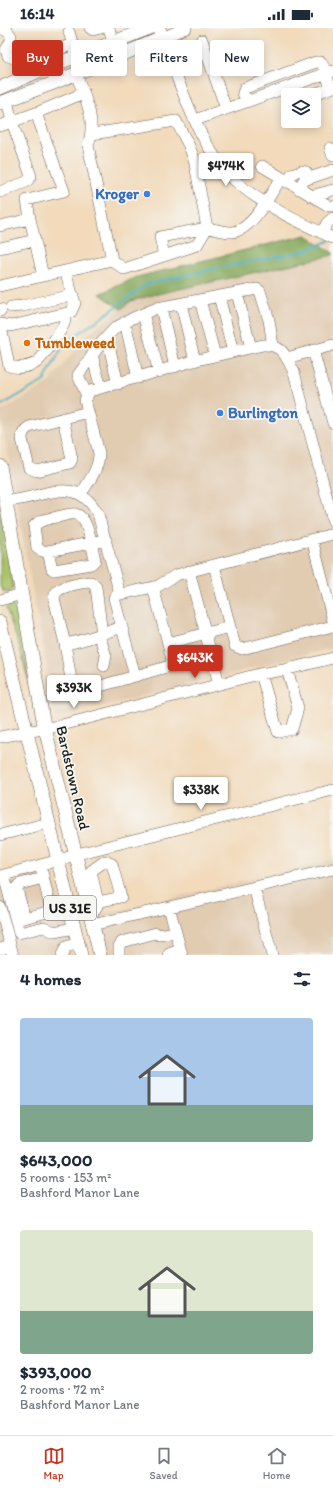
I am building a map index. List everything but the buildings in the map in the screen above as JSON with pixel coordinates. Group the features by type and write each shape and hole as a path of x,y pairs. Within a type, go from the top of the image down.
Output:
{"main road":[{"path":"118,40 150,28"},
{"path":"127,49 161,33"},
{"path":"3,85 26,76"},
{"path":"3,102 71,76"},
{"name":"Bardstown Road","path":"0,466 2,501 22,594 44,729 75,855 92,902 91,921 100,955"},
{"name":"US 31E","path":"0,622 59,860 79,949"}],"street":[{"path":"1,28 7,31 11,36 11,41 6,50 8,56 12,58"},
{"path":"90,28 93,30 100,28"},
{"path":"109,28 112,40"},
{"path":"186,28 161,33 201,134 223,168 240,184 265,202 328,236"},
{"path":"69,32 72,40"},
{"path":"202,40 226,109"},
{"path":"247,101 243,93 245,88 260,84 316,62 320,62 329,73 331,88 321,92"},
{"path":"296,88 329,73"},
{"path":"77,76 84,93 90,114 92,134 88,145 112,260 124,269 197,245 207,228 194,159 176,121 92,134"},
{"path":"260,84 264,95"},
{"path":"0,126 84,93"},
{"path":"195,120 264,95 281,93"},
{"path":"0,192 26,182 31,176 12,122 3,102"},
{"path":"36,113 64,190 27,200 43,276"},
{"path":"262,166 284,181 329,206 333,206"},
{"path":"164,256 160,237 207,228 232,232 246,227 265,202 292,174 333,170"},
{"path":"299,189 304,180 302,174"},
{"path":"311,196 333,190"},
{"path":"328,236 327,223 333,218"},
{"path":"0,226 30,219"},
{"path":"0,248 35,240"},
{"path":"0,286 112,260"},
{"path":"64,314 65,320 58,335 37,362 32,365 16,369 9,366 0,325 11,326 71,312 75,304 65,272"},
{"path":"87,396 78,376 92,355 107,337 115,328 126,322 161,308 257,289 260,291 269,320 274,346"},
{"path":"238,293 251,348"},
{"path":"9,308 73,295"},
{"path":"220,296 233,352"},
{"path":"200,300 215,356"},
{"path":"181,304 195,361"},
{"path":"161,308 175,367"},
{"path":"143,314 159,372"},
{"path":"126,322 138,378"},
{"path":"107,337 118,384"},
{"path":"81,494 93,474 99,459 85,400 90,391 215,356 263,345 274,346 283,352 294,372 331,505 333,521"},
{"path":"287,358 333,345"},
{"path":"313,350 333,423"},
{"path":"92,355 101,388"},
{"path":"63,418 72,459 70,463 37,471 29,468 27,465 22,439 23,432 29,427 63,418 88,412"},
{"path":"2,501 16,500 60,491 76,492 90,501 98,514 120,594"},
{"path":"48,552 52,569 54,570 91,564 95,560 91,543 85,521 81,516 76,514 42,520 37,522 34,526 37,548 40,551 48,552 91,543 106,540"},
{"path":"135,676 114,598 117,595 158,586 176,575 333,534"},
{"path":"312,539 333,621"},
{"path":"214,565 235,646 237,648 242,649 333,626"},
{"path":"189,572 219,684"},
{"path":"101,686 106,656 100,634 96,587 91,582 86,582 59,589 55,593 54,598 65,644 73,691 76,693 101,686 170,666 172,660 153,587"},
{"path":"0,600 22,594"},
{"path":"65,644 75,643 122,627"},
{"path":"168,643 230,627"},
{"path":"0,737 44,729 219,684 333,658"},
{"path":"261,674 278,732 292,729 298,713 298,708 287,669"},
{"path":"20,919 2,876 75,855 333,790"},
{"path":"0,835 49,823"},
{"path":"102,848 105,861"},
{"path":"20,919 70,906 121,897 112,864 105,861"},
{"path":"92,902 91,871 105,861"},
{"path":"40,865 51,911"},
{"path":"91,921 169,907 333,869"},
{"path":"43,878 20,884 17,887 20,919 19,933 44,927 54,932 74,928"},
{"path":"254,888 272,955"},
{"path":"0,907 8,950"},
{"path":"169,907 176,932 175,953"},
{"path":"120,954 119,946 122,942 156,933 159,935 176,932"},
{"path":"62,955 66,947 79,949"}],"shaded area":[{"path":"333,255 333,648 56,718 0,412 49,383 87,335 131,301"},
{"path":"333,860 333,955 106,955 96,916"},
{"path":"50,870 53,873 73,955 6,955 3,945 0,946 0,887"}],"green space":[{"path":"306,235 333,253 333,255 153,295 131,301 121,309 100,294 137,277"},
{"path":"0,507 13,586 12,590 8,593 3,591 0,587"},
{"path":"9,605 13,606 18,612 30,688 20,648 6,608"}],"waterway":[{"path":"0,406 44,381 65,342 147,284 304,251 329,241"}],"place":[{"name":"Kroger","path":"147,194"},
{"name":"Tumbleweed","path":"27,343"},
{"name":"Burlington","path":"220,413"}]}
